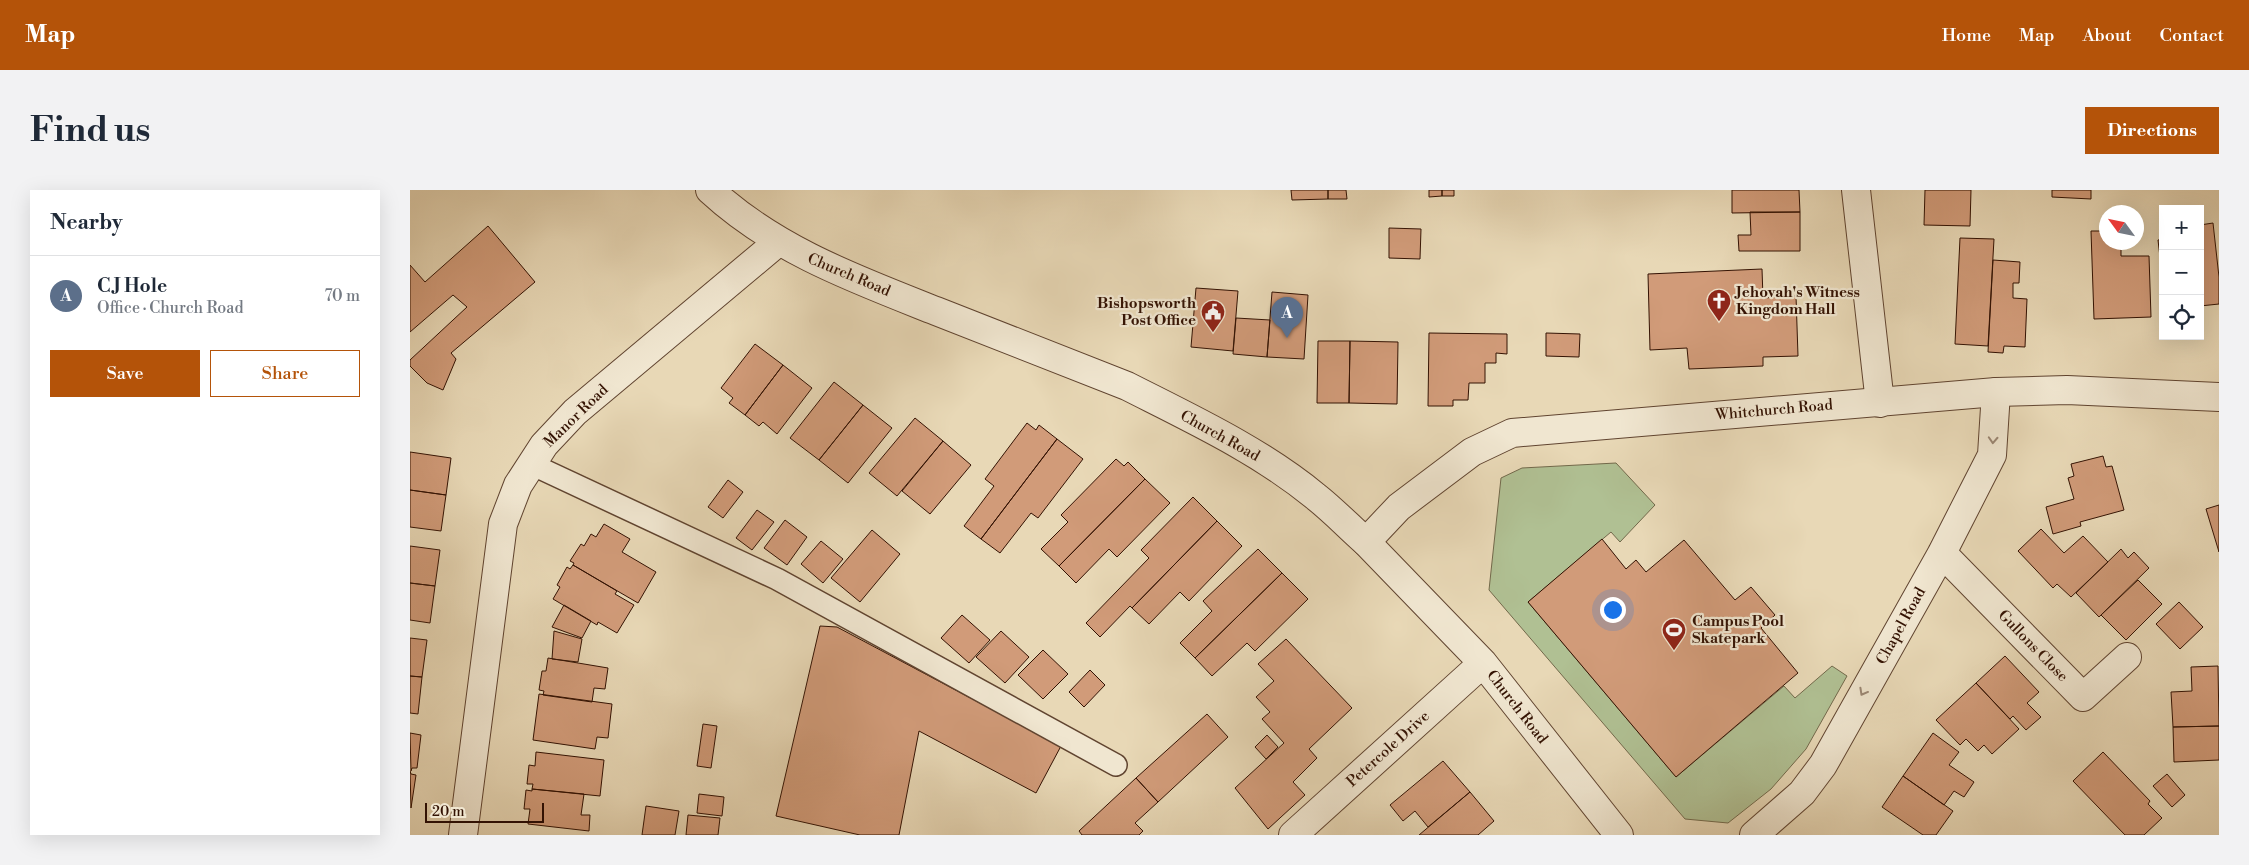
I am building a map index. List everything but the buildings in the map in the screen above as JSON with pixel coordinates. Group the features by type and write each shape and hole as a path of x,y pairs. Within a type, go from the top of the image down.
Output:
{"street":[{"name":"Church Road","path":"710,190 725,204 778,242 832,270 1127,386 1256,455 1294,481 1315,496 1366,542 1483,664 1619,835"},
{"path":"1856,190 1880,402"},
{"name":"Manor Road","path":"463,835 503,524 518,485 544,445 575,412 778,242"},
{"name":"Whitchurch Road","path":"1366,542 1399,507 1472,452 1512,433 1996,392 2067,390 2219,396"},
{"name":"Chapel Road","path":"1754,835 1802,793 1823,765 1942,553 1992,455 1996,392"},
{"name":"Gullons Close","path":"1942,553 2083,698 2127,657"},
{"name":"Petercole Drive","path":"1293,835 1483,664"}],"lane":[{"path":"531,464 777,579 1116,765"}],"green space":[{"path":"1616,463 1655,505 1620,542 1611,532 1528,602 1676,777 1784,686 1795,698 1832,666 1847,676 1806,749 1771,789 1728,823 1685,819 1489,590 1501,478 1522,468"}],"place":[{"name":"Jehovah's Witness Kingdom Hall","path":"1719,322"},
{"name":"Bishopsworth Post Office","path":"1213,333"},
{"name":"C J Hole","path":"1287,338"},
{"name":"Campus Pool Skatepark","path":"1674,651"}]}
